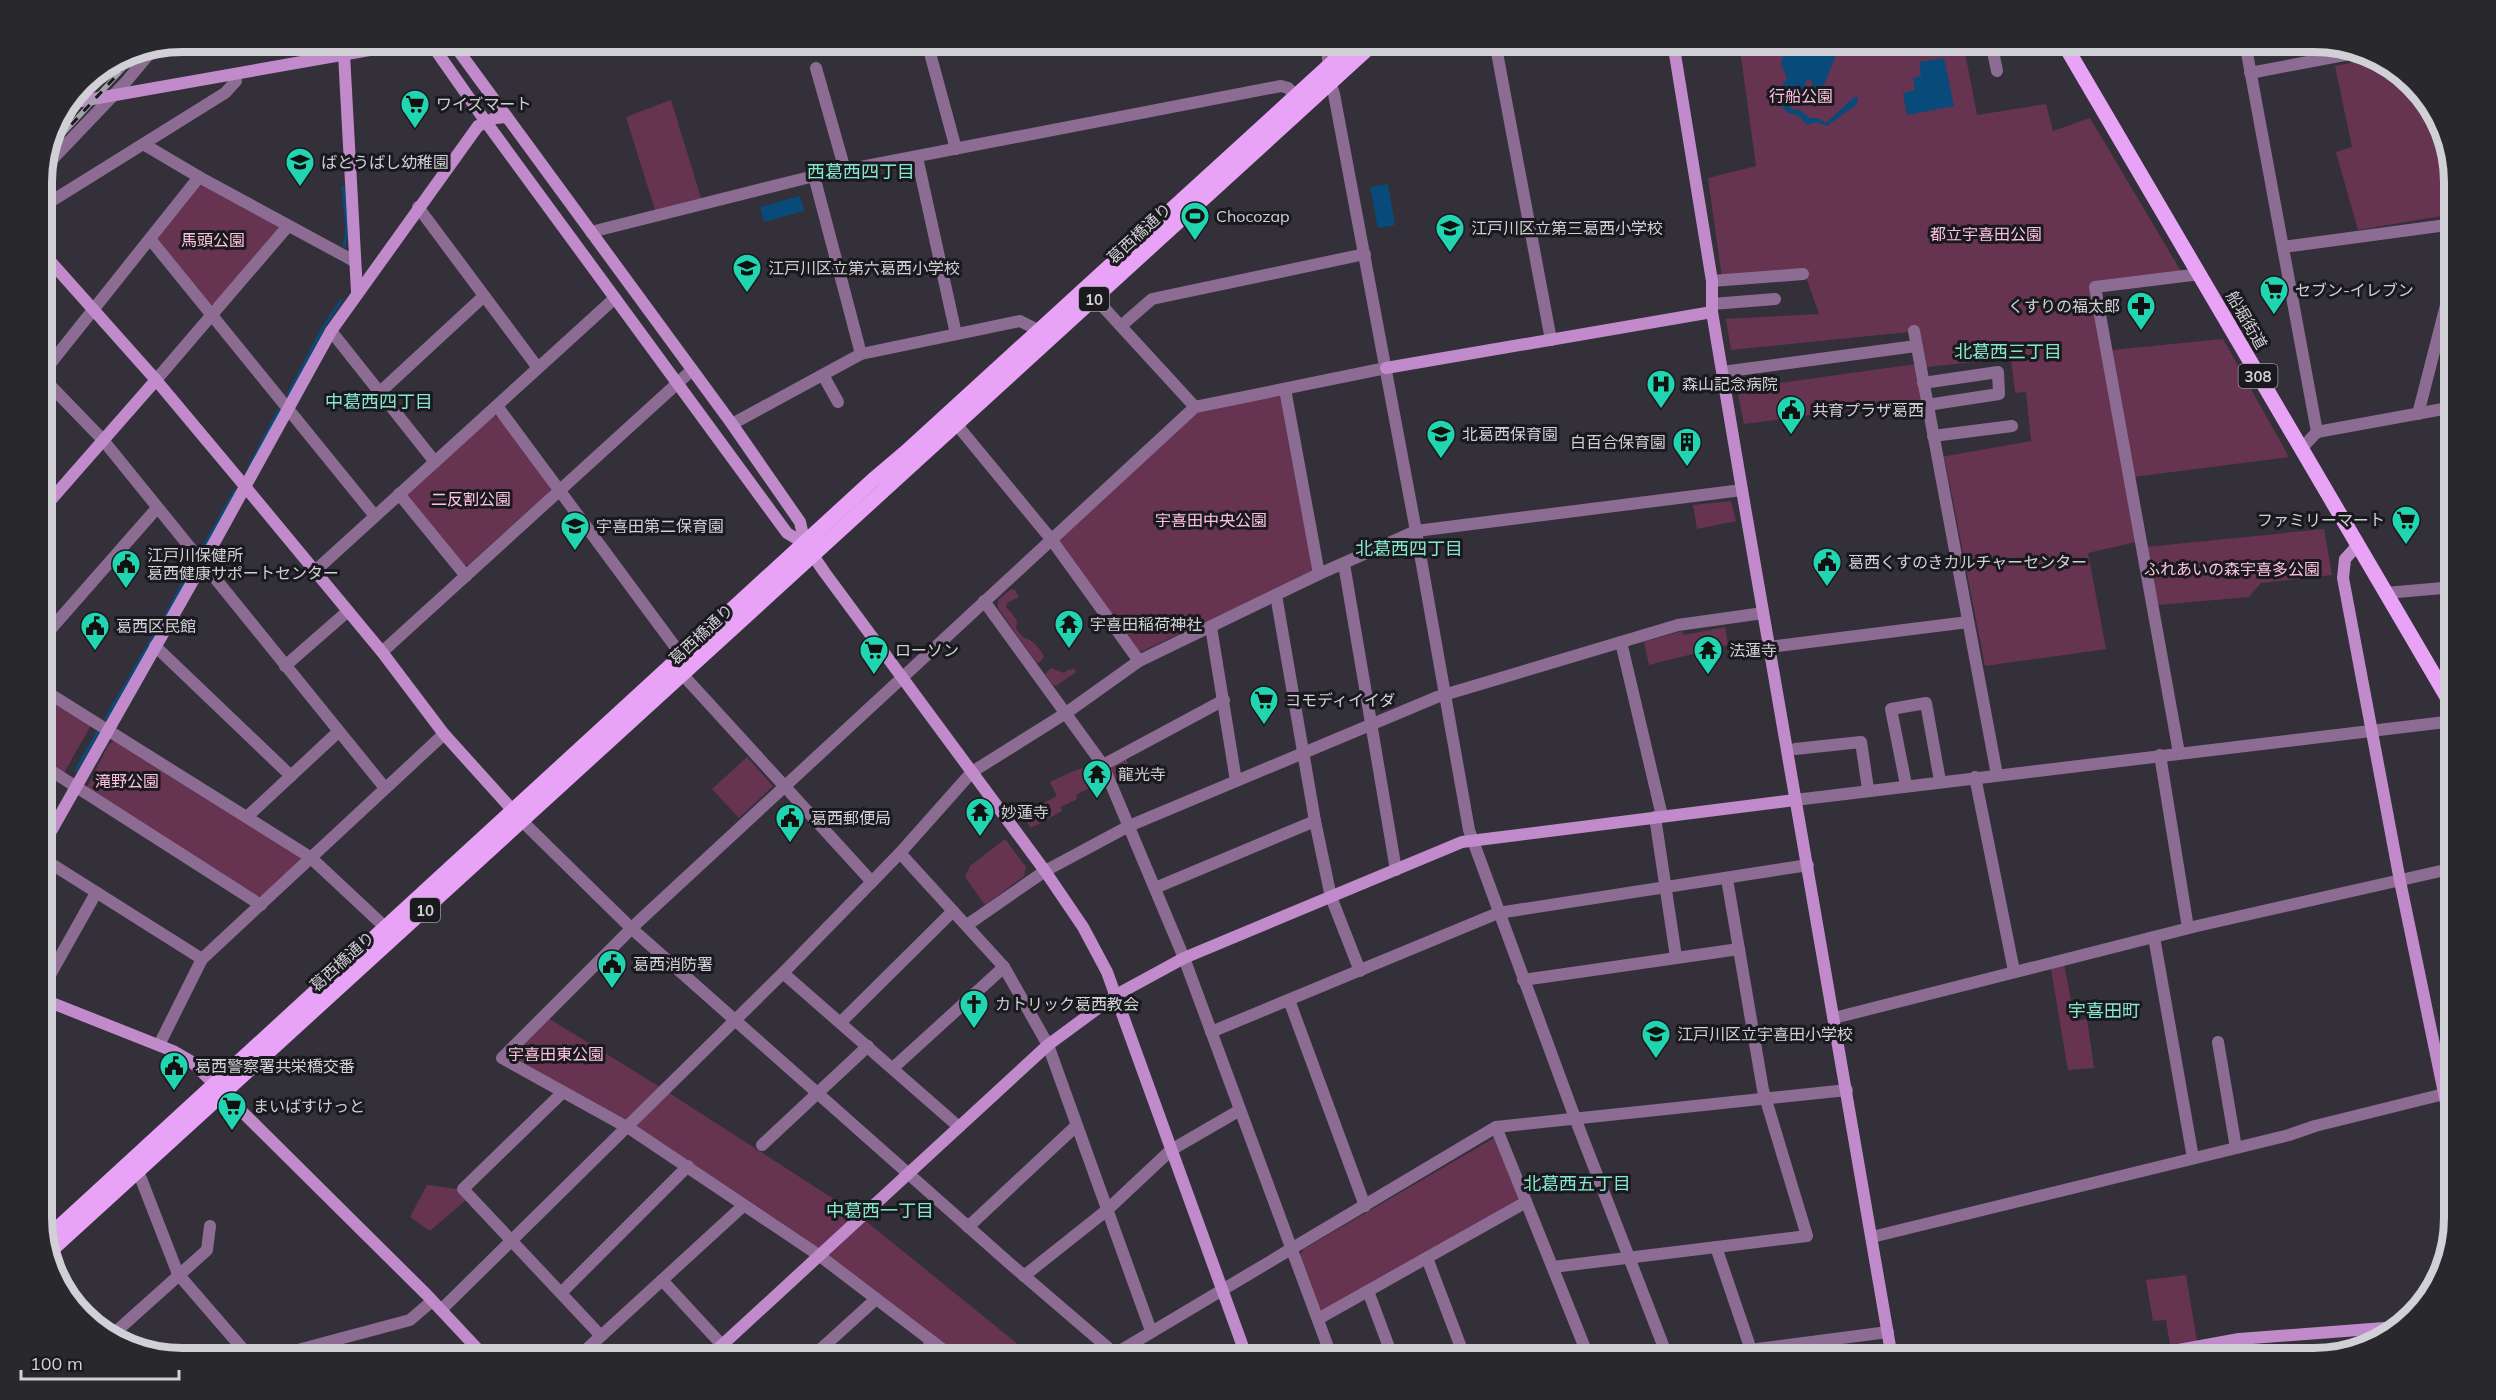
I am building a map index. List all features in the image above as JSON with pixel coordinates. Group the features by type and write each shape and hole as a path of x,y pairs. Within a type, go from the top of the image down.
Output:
{"main road":[{"name":"葛西橋通り","path":"54,1232 219,1088 518,817 682,656 957,425 1095,298 1300,101 1344,52"},
{"name":"葛西橋通り","path":"56,1246 138,1171 219,1088 385,927 518,817 683,675 809,549 1038,330 1300,101 1330,83 1364,52"},
{"name":"船堀街道","path":"2069,52 2443,691"}],"street":[{"path":"1328,52 1330,83 1365,254 1472,840 1575,1118 1664,1348"},
{"path":"1497,52 1551,339"},
{"path":"1675,52 1712,281 1712,308 1722,372 1890,1348"},
{"path":"1993,52 1997,71"},
{"path":"2247,52 2317,432"},
{"path":"81,101 235,74 323,53"},
{"path":"344,53 357,292"},
{"path":"438,53 787,533 809,549 904,677 1083,927 1107,972 1116,995 1242,1348"},
{"path":"460,53 732,424 800,522 809,549"},
{"path":"930,53 956,149"},
{"path":"2250,73 2341,56"},
{"path":"55,156 145,58"},
{"path":"816,68 845,170"},
{"path":"53,200 225,93 236,81 235,74"},
{"path":"591,232 814,176 1281,86 1288,88 1300,101"},
{"path":"53,828 204,563 331,332 357,292 478,126 495,118 507,117"},
{"path":"145,145 354,261"},
{"path":"918,157 956,334"},
{"path":"814,176 861,354"},
{"path":"53,362 199,177"},
{"path":"418,207 538,368"},
{"path":"2283,247 2443,225"},
{"path":"53,497 288,226"},
{"path":"150,239 375,516"},
{"path":"1121,326 1152,299 1365,254"},
{"path":"53,265 156,380 382,652 444,734 518,817 631,928 1106,1348"},
{"path":"1712,281 1803,274"},
{"path":"2179,753 2095,287 2199,274"},
{"path":"379,393 484,296"},
{"path":"315,571 615,298"},
{"path":"1095,298 1195,407"},
{"path":"941,1348 820,1256 743,1206 688,1166 627,1126 562,1093 502,1058 631,928 1195,407 1386,368 1712,308 1776,299"},
{"path":"2418,414 2443,316"},
{"path":"732,424 861,354 1020,321 1038,330"},
{"path":"1914,331 1997,775"},
{"path":"331,332 435,462"},
{"path":"1722,372 1916,346"},
{"path":"382,652 692,370"},
{"path":"1923,383 1998,372 1999,394 1927,405"},
{"path":"823,375 838,402"},
{"path":"53,388 102,440 385,788"},
{"path":"1285,389 1319,574"},
{"path":"497,405 558,491 682,656"},
{"path":"2301,449 2317,432 2443,409"},
{"path":"957,425 1051,539 1138,661"},
{"path":"1933,436 2012,426"},
{"path":"317,1348 410,1320 436,1305 512,1240 783,972 900,853 972,771 1066,713 1138,661 1319,574 1416,531 1742,490"},
{"path":"399,494 466,576"},
{"path":"53,627 158,508"},
{"path":"2357,546 2345,559 2343,578 2400,880 2444,1093"},
{"path":"1344,564 1396,870"},
{"path":"2386,593 2443,588"},
{"path":"1276,595 1315,821 1331,897 1360,971"},
{"path":"984,601 1103,765 1184,958 1328,1348"},
{"path":"285,666 348,611"},
{"path":"967,926 1045,871 1129,826 1445,694 1678,625 1763,613"},
{"path":"1769,647 1968,622"},
{"path":"1211,627 1236,781"},
{"path":"1621,642 1658,816 1665,888 1676,957"},
{"path":"155,646 291,776"},
{"path":"683,675 872,882"},
{"path":"53,696 310,857 385,927"},
{"path":"1103,765 1224,700"},
{"path":"1906,785 1891,709 1926,703 1940,781"},
{"path":"719,1348 1048,1045 1116,995 1184,958 1472,840 1868,789 2444,722"},
{"path":"248,816 338,732"},
{"path":"159,1045 202,958 444,734"},
{"path":"1795,749 1862,742 1868,789"},
{"path":"2160,755 2188,928"},
{"path":"53,772 261,905"},
{"path":"1975,777 2013,971"},
{"path":"1155,888 1315,821"},
{"path":"900,853 1004,967 1048,1045 1151,1331"},
{"path":"53,865 202,958"},
{"path":"1212,1032 1498,913 1808,865"},
{"path":"1834,1018 2188,928 2444,870"},
{"path":"1553,1267 1807,1236 1766,1099 1727,879"},
{"path":"53,969 96,893"},
{"path":"841,1022 953,911"},
{"path":"2154,938 2193,1158"},
{"path":"1523,980 1739,949"},
{"path":"893,1068 1004,967"},
{"path":"783,972 959,1127"},
{"path":"1289,1000 1365,1206"},
{"path":"53,1003 183,1056 219,1088 477,1348"},
{"path":"2218,1042 2236,1148"},
{"path":"762,1145 868,1046"},
{"path":"1127,1348 1151,1331 1222,1292 1496,1127 1847,1090"},
{"path":"562,1093 463,1189 601,1336"},
{"path":"1872,1237 2236,1148 2444,1094"},
{"path":"1024,1276 1107,1210 1171,1150 1240,1110"},
{"path":"968,1227 1076,1126"},
{"path":"1496,1127 1585,1348"},
{"path":"561,1293 688,1166"},
{"path":"138,1171 178,1275 239,1348"},
{"path":"1318,1319 1526,1202"},
{"path":"588,1348 743,1206"},
{"path":"117,1330 207,1250 210,1226"},
{"path":"1716,1247 1750,1348"},
{"path":"1427,1257 1461,1348"},
{"path":"662,1280 725,1348"},
{"path":"1368,1291 1389,1348"},
{"path":"822,1348 876,1299"},
{"path":"2190,1348 2239,1339 2382,1328"},
{"path":"1766,1348 1888,1332"},
{"path":"927,1348 933,1342"}],"green space":[{"name":"都立宇喜田公園","path":"1740,52 1965,52 1977,115 2046,104 2053,131 2090,118 2182,273 2092,285 2103,351 2223,339 2289,457 2125,478 2136,542 2088,553 2106,649 1985,666 1945,460 1941,457 2031,441 2026,392 2015,393 2011,358 1917,368 1922,400 1744,424 1737,389 1916,364 1909,332 1731,350 1726,319 1819,314 1804,271 1722,278 1708,178 1756,166"},
{"path":"2364,62 2393,79 2406,90 2422,110 2434,133 2443,178 2443,216 2358,230 2336,152 2352,147 2335,66"},
{"path":"671,100 701,198 655,210 626,117"},
{"name":"馬頭公園","path":"199,184 280,226 215,305 210,304 156,243 156,237"},
{"name":"宇喜田中央公園","path":"1281,394 1314,572 1138,653 1057,540 1198,411"},
{"name":"二反割公園","path":"493,416 498,417 551,485 550,491 468,565 463,565 408,497 408,492"},
{"path":"1731,501 1736,521 1697,529 1693,505"},
{"name":"ふれあいの森宇喜多公園","path":"2324,529 2332,575 2261,583 2249,597 2157,605 2146,547"},
{"path":"1011,589 1015,590 1019,597 1007,603 1006,607 1017,620 1016,629 1024,638 1036,645 1043,654 1044,657 1039,663 1036,662 998,608 998,600"},
{"path":"1725,627 1728,645 1649,665 1644,642 1682,631 1684,635"},
{"path":"1051,668 1064,673 1074,669 1076,672 1056,686 1045,674"},
{"path":"53,701 91,725 64,773 53,766"},
{"name":"滝野公園","path":"114,741 300,854 301,862 264,896 258,896 86,789 109,744"},
{"path":"747,757 773,786 739,818 712,789"},
{"path":"1126,759 1133,774 1117,781 1111,769 1113,765"},
{"path":"1092,765 1101,782 1076,795 1077,799 1061,807 1062,811 1031,828 1022,814 1057,796 1050,782"},
{"path":"1005,839 1026,867 1024,876 985,905 965,877 970,866"},
{"path":"2064,964 2075,1021 2087,1019 2094,1068 2068,1070 2051,969"},
{"name":"宇喜田東公園","path":"548,1018 857,1214 1023,1348 949,1348 818,1248 517,1061 517,1051"},
{"path":"1494,1138 1519,1198 1516,1203 1323,1310 1319,1308 1300,1255 1304,1249"},
{"path":"427,1185 457,1189 467,1199 430,1231 410,1217"},
{"path":"2186,1275 2198,1347 2171,1348 2166,1320 2153,1321 2146,1280"}],"water":[{"path":"1784,52 1837,52 1822,90 1814,93 1812,82 1808,78 1798,101 1790,105 1791,109 1799,110 1810,118 1818,118 1826,123 1854,97 1858,98 1857,104 1827,126 1816,122 1807,125 1799,116 1788,113 1779,103 1778,93 1787,78 1781,64"},
{"path":"1944,58 1954,106 1907,115 1903,93 1915,90 1913,78 1921,76 1919,62"},
{"path":"1388,184 1395,225 1378,228 1370,187"},
{"path":"800,196 804,211 764,222 760,207"}],"waterway":[{"path":"343,187 347,229 344,246"},
{"path":"288,395 323,328 341,301"},
{"path":"249,467 279,410"},
{"path":"204,546 235,491"},
{"path":"106,718 169,610 193,563"},
{"path":"76,770 98,732"}],"railway":[{"path":"61,136 126,65"}],"place":[{"name":"ワイズマート","path":"415,130"},
{"name":"ばとうばし幼稚園","path":"300,188"},
{"name":"Chocozap","path":"1195,242"},
{"name":"江戸川区立第三葛西小学校","path":"1450,254"},
{"name":"江戸川区立第六葛西小学校","path":"747,294"},
{"name":"セブン-イレブン","path":"2274,316"},
{"name":"くすりの福太郎","path":"2141,332"},
{"name":"森山記念病院","path":"1661,410"},
{"name":"共育プラザ葛西","path":"1791,436"},
{"name":"北葛西保育園","path":"1441,460"},
{"name":"白百合保育園","path":"1687,468"},
{"name":"ファミリーマート","path":"2406,546"},
{"name":"宇喜田第二保育園","path":"575,552"},
{"name":"葛西くすのきカルチャーセンター","path":"1827,588"},
{"name":"江戸川保健所 葛西健康サポートセンター","path":"126,590"},
{"name":"宇喜田稲荷神社","path":"1069,650"},
{"name":"葛西区民館","path":"95,652"},
{"name":"ローソン","path":"874,676"},
{"name":"法蓮寺","path":"1708,676"},
{"name":"コモディイイダ","path":"1264,726"},
{"name":"龍光寺","path":"1097,800"},
{"name":"妙蓮寺","path":"980,838"},
{"name":"葛西郵便局","path":"790,844"},
{"name":"葛西消防署","path":"612,990"},
{"name":"カトリック葛西教会","path":"974,1030"},
{"name":"江戸川区立宇喜田小学校","path":"1656,1060"},
{"name":"葛西警察署共栄橋交番","path":"174,1092"},
{"name":"まいばすけっと","path":"232,1132"}],"district":[{"name":"西葛西四丁目","path":"861,171"},
{"name":"北葛西三丁目","path":"2008,351"},
{"name":"中葛西四丁目","path":"379,401"},
{"name":"北葛西四丁目","path":"1409,548"},
{"name":"宇喜田町","path":"2104,1010"},
{"name":"北葛西五丁目","path":"1577,1183"},
{"name":"中葛西一丁目","path":"880,1210"}],"park label":[{"name":"行船公園","path":"1801,96"}]}
